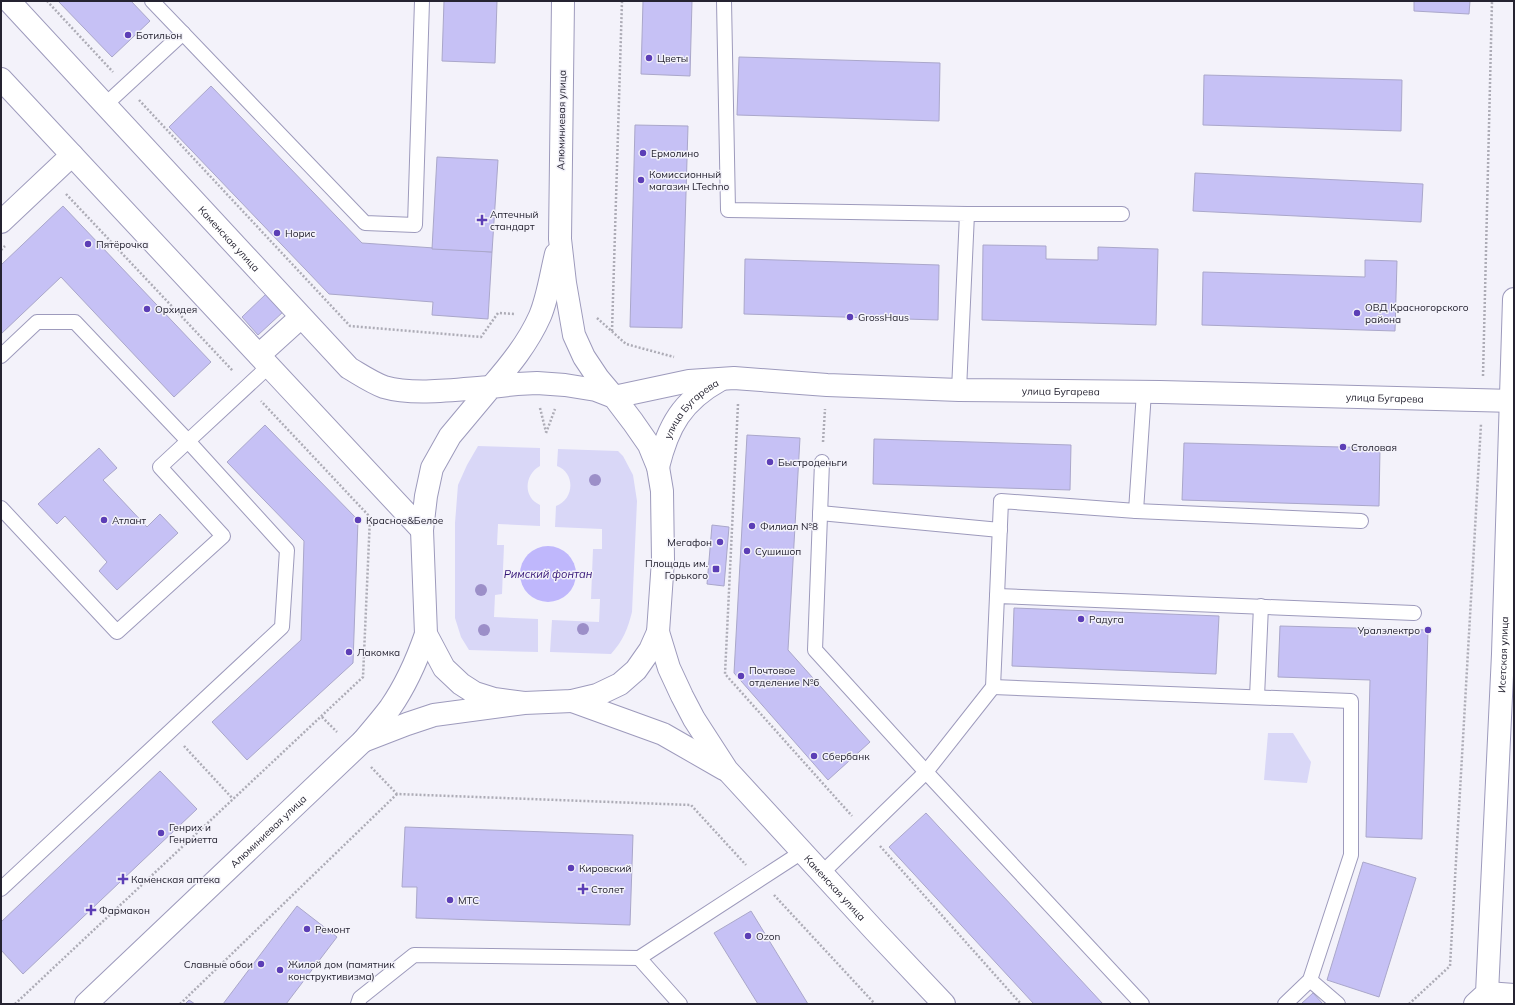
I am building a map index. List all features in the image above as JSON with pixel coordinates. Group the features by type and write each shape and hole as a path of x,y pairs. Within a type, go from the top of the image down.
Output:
{"street":[{"name":"Каменская улица","path":"9,1 349,368 368,380 386,387 409,390 440,391 537,383 565,385 596,390 614,397"},
{"name":"Алюминиевая улица","path":"560,239 563,1"},
{"path":"1,79 422,530"},
{"path":"1,222 72,155"},
{"path":"524,703 494,699 476,693 461,684 444,668 426,634 422,530 426,496 432,468 450,436 512,363 528,339 540,315 560,239"},
{"path":"560,239 565,283 574,335 584,357 598,378 614,397 649,445 658,467 662,491 663,560 658,632 668,668 694,719 727,770"},
{"name":"Исетская улица","path":"1481,999 1502,654 1513,401 1514,299"},
{"path":"264,361 301,317"},
{"name":"улица Бугарева","path":"658,467 663,446 670,429 683,408 697,394 723,379 734,378 827,385 959,390 1144,392 1513,401"},
{"path":"614,397 689,381 723,379"},
{"path":"362,741 434,715 524,703 572,701 597,695 620,684 636,670 650,650 658,632"},
{"name":"Алюминиевая улица","path":"86,1004 362,741 389,709 400,691 412,668 426,634"},
{"path":"572,701 663,734 727,770"},
{"name":"Каменская улица","path":"727,770 944,1004"},
{"path":"1481,999 1514,995"}],"lane":[{"path":"152,1 365,224 415,225 422,1"},
{"path":"724,1 728,210 967,214 1122,214"},
{"path":"105,106 183,33"},
{"path":"959,390 967,214"},
{"path":"1,356 37,322 75,322 188,441 287,550 282,627 1,889"},
{"path":"1,508 117,632 223,536 160,467 247,386 264,361"},
{"path":"1136,511 1144,392"},
{"path":"822,462 815,650 926,772 1142,1004"},
{"path":"822,873 926,772 993,687 1001,502 1136,511 1361,521"},
{"path":"820,513 1000,530"},
{"path":"997,596 1414,613"},
{"path":"1257,697 1261,606"},
{"path":"993,687 1351,700 1351,855 1310,980 1285,1004"},
{"path":"358,1004 360,998 414,954 639,958 802,852"},
{"path":"639,958 680,1004"},
{"path":"1310,980 1338,1004"}],"path":[{"path":"47,1 350,326 481,337 498,313 540,315"},
{"path":"612,332 622,1"},
{"path":"1409,1004 1450,966 1482,400 1492,1"},
{"path":"15,1004 363,677 370,517 63,192"},
{"path":"1,250 7,245"},
{"path":"570,317 597,318 626,344 678,358"},
{"path":"822,462 827,385"},
{"path":"739,400 725,674 857,821"},
{"path":"170,732 233,799"},
{"path":"180,1004 397,794 691,806 875,1004"},
{"path":"878,845 1021,1004"}],"shaded area":[{"path":"478,446 540,448 540,466 531,474 528,491 530,497 540,505 540,526 498,524 497,545 504,545 502,594 495,595 494,617 538,619 538,652 469,650 461,637 455,618 455,523 458,485"},
{"path":"558,449 618,451 623,456 633,475 637,501 632,612 629,623 619,644 611,654 550,652 552,620 599,622 600,599 591,599 593,549 602,549 602,529 555,527 556,506 562,503 566,498 569,493 570,486 570,480 567,474 563,469 557,466"},
{"path":"1268,733 1293,733 1311,762 1307,783 1264,780"}],"water":[{"name":"Римский фонтан","path":"542,546 554,546 564,550 572,558 576,568 576,580 572,590 564,598 554,602 542,602 532,598 524,590 520,580 520,568 524,558 532,550"}],"building":[{"path":"58,1 131,1 150,21 112,57"},
{"path":"444,1 497,1 495,63 442,61"},
{"path":"643,1 692,1 690,76 641,74"},
{"path":"1414,1 1470,1 1469,14 1414,11"},
{"path":"739,57 940,63 939,121 737,115"},
{"path":"1204,75 1402,80 1401,131 1203,125"},
{"path":"211,86 362,243 492,252 488,319 432,315 433,302 329,294 169,127"},
{"path":"635,125 688,126 682,328 630,327"},
{"path":"437,157 498,160 492,252 432,249"},
{"path":"1195,173 1423,184 1421,222 1193,211"},
{"path":"63,206 211,362 174,397 61,277 1,334 1,265"},
{"path":"983,245 1046,246 1046,259 1098,260 1098,247 1158,249 1156,325 982,320"},
{"path":"745,259 939,265 938,320 744,314"},
{"path":"1365,260 1397,261 1395,331 1202,325 1203,272 1365,277"},
{"path":"266,294 283,312 258,335 242,317"},
{"path":"265,425 358,520 353,663 247,760 212,722 301,640 304,541 227,462"},
{"path":"747,435 800,438 788,650 870,742 828,780 734,673"},
{"path":"874,439 1071,445 1070,490 873,484"},
{"path":"1184,443 1380,448 1379,506 1182,500"},
{"name":"Атлант","path":"99,448 117,468 103,480 147,527 160,514 178,533 117,590 99,571 107,562 65,516 57,524 38,504"},
{"path":"712,525 729,527 724,586 707,584"},
{"path":"1014,608 1219,616 1216,674 1012,666"},
{"path":"1280,626 1428,630 1422,839 1366,837 1370,680 1278,677"},
{"path":"160,771 197,809 23,974 1,950 1,922"},
{"path":"926,813 1103,1004 1034,1004 889,847"},
{"path":"405,827 633,835 630,925 416,918 417,887 402,887"},
{"path":"1363,862 1416,878 1379,997 1327,980"},
{"name":"Жилой дом (памятник конструктивизма)","path":"297,906 337,937 286,1004 223,1004"},
{"path":"751,911 808,1004 758,1004 714,933"},
{"path":"1313,993 1323,1004 1301,1004"},
{"path":"189,1000 195,1004 185,1004"}],"place":[{"name":"Ботильон","path":"128,35"},
{"name":"Цветы","path":"649,58"},
{"name":"Ермолино","path":"643,153"},
{"name":"Комиссионный магазин LTechno","path":"641,180"},
{"name":"Аптечный стандарт","path":"482,220"},
{"name":"Норис","path":"277,233"},
{"name":"Пятёрочка","path":"88,244"},
{"name":"Орхидея","path":"147,309"},
{"name":"ОВД Красногорского района","path":"1357,313"},
{"name":"GrossHaus","path":"850,317"},
{"name":"Столовая","path":"1343,447"},
{"name":"Быстроденьги","path":"770,462"},
{"name":"Атлант","path":"104,520"},
{"name":"Красное&Белое","path":"358,520"},
{"name":"Филиал №8","path":"752,526"},
{"name":"Мегафон","path":"720,542"},
{"name":"Сушишоп","path":"747,551"},
{"name":"Площадь им. Горького","path":"716,569"},
{"name":"Радуга","path":"1081,619"},
{"name":"Уралэлектро","path":"1428,630"},
{"name":"Лакомка","path":"349,652"},
{"name":"Почтовое отделение №6","path":"741,676"},
{"name":"Сбербанк","path":"814,756"},
{"name":"Генрих и Генриетта","path":"161,833"},
{"name":"Кировский","path":"571,868"},
{"name":"Каменская аптека","path":"123,879"},
{"name":"Столет","path":"583,889"},
{"name":"МТС","path":"450,900"},
{"name":"Фармакон","path":"91,910"},
{"name":"Ремонт","path":"307,929"},
{"name":"Ozon","path":"748,936"},
{"name":"Славные обои","path":"261,964"},
{"name":"Жилой дом (памятник конструктивизма)","path":"280,970"}]}
